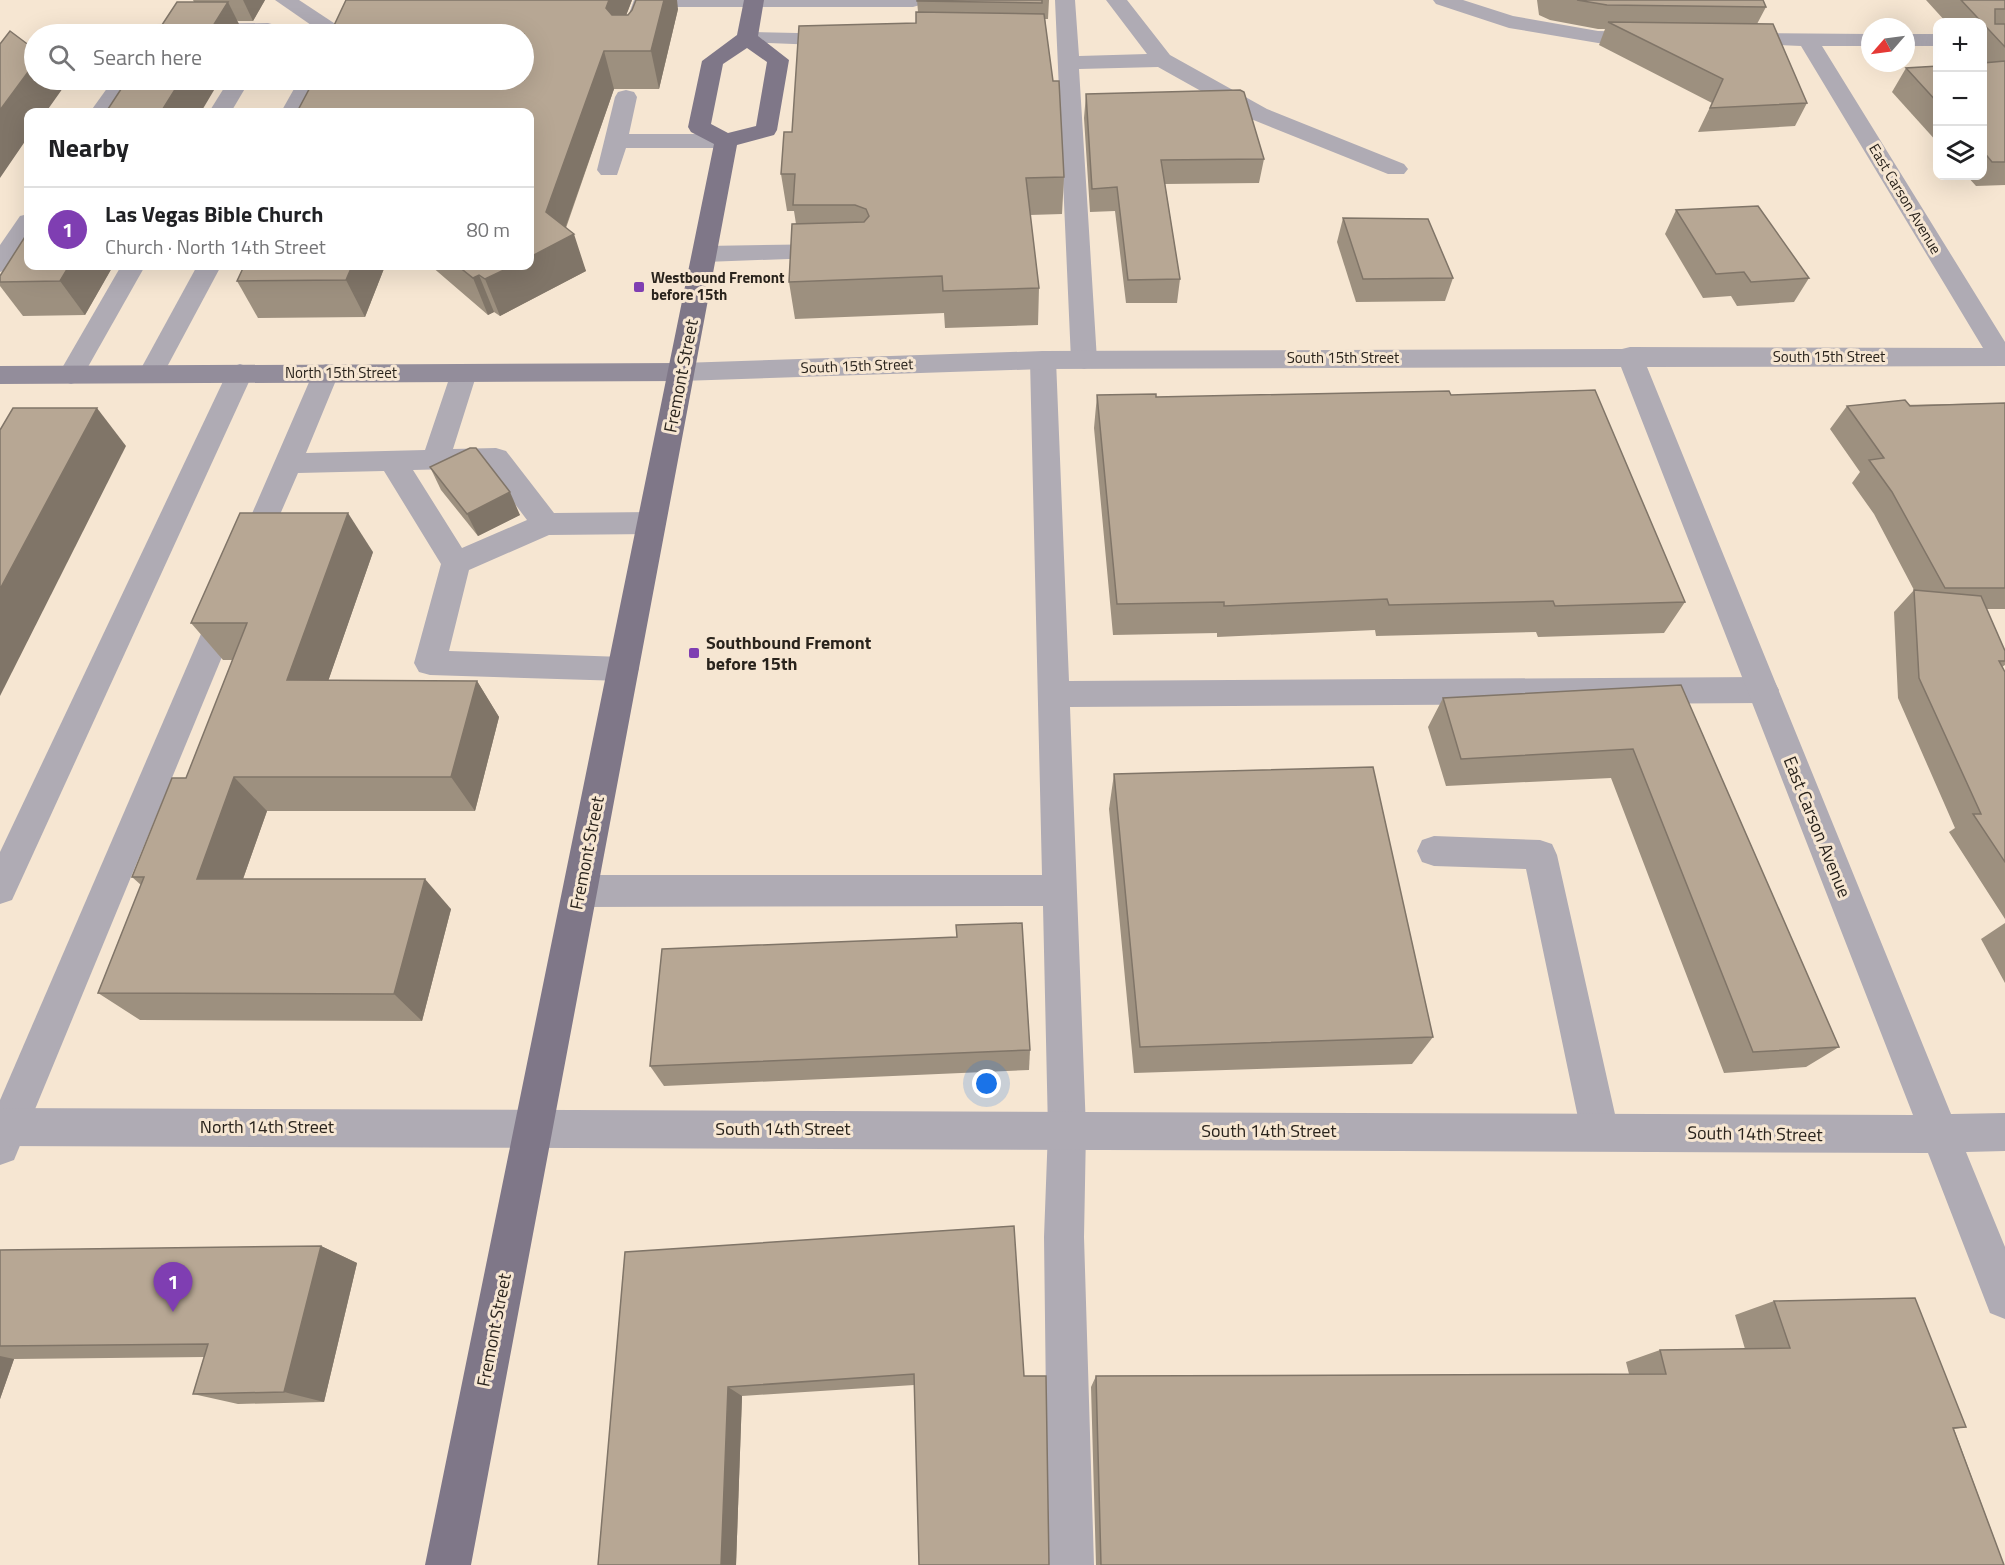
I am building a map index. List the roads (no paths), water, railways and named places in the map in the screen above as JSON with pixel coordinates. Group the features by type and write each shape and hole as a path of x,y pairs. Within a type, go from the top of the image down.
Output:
{"main road":[{"path":"747,38 778,60 766,130 726,141 699,127 713,61 747,38 754,0"},
{"name":"Fremont Street","path":"448,1565 726,141"}],"street":[{"path":"271,24 285,0 326,24"},
{"path":"1065,0 1084,360"},
{"path":"1116,0 1162,60 1259,114 1396,169"},
{"path":"1443,0 1520,24 1598,37 1668,38"},
{"path":"632,35 643,1 914,1"},
{"path":"747,38 863,40"},
{"path":"1715,39 1861,40"},
{"name":"East Carson Avenue","path":"1808,40 2003,357"},
{"path":"1915,40 1933,40"},
{"path":"1042,42 1067,53 1162,60"},
{"path":"104,108 116,90"},
{"path":"222,108 233,90"},
{"path":"294,108 304,90"},
{"path":"609,170 626,97"},
{"path":"615,141 726,141"},
{"path":"0,264 24,227"},
{"path":"705,254 860,252"},
{"path":"71,375 131,270"},
{"path":"151,374 207,270"},
{"name":"East Carson Avenue","path":"1630,356 2005,1298"},
{"name":"South 15th Street","path":"681,372 1043,360 1630,356 2003,357"},
{"path":"1043,360 1067,1130 1064,1237 1071,1565"},
{"name":"North 15th Street","path":"0,375 681,372"},
{"path":"436,460 464,373"},
{"path":"0,888 240,374"},
{"path":"3,1133 326,374"},
{"path":"288,463 496,458 546,524"},
{"path":"392,460 456,563 430,663 623,669"},
{"path":"456,563 546,524 652,523"},
{"path":"1054,694 1763,690"},
{"path":"1434,851 1540,855 1600,1132"},
{"path":"580,891 1060,890"},
{"name":"North 14th Street","path":"3,1133 534,1129"},
{"name":"South 14th Street","path":"534,1129 1600,1132 1849,1135 2005,1132"}],"place":[{"name":"Westbound Fremont before 15th","path":"639,287"},
{"name":"Southbound Fremont before 15th","path":"694,653"},
{"name":"Las Vegas Bible Church","path":"173,1312"}]}
